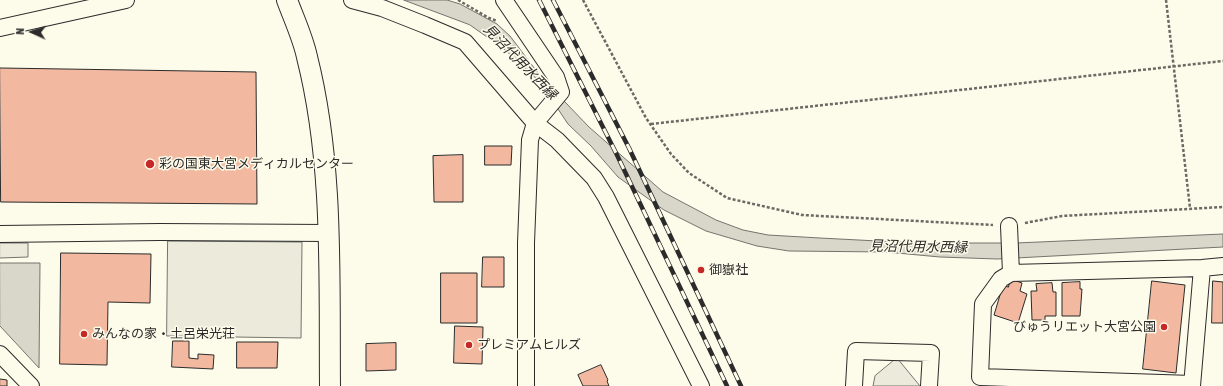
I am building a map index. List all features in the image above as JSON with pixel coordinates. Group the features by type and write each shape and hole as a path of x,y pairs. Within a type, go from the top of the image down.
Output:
{"street":[{"path":"0,28 126,0"},
{"path":"287,0 307,56 317,109 325,165 329,233 330,386"},
{"path":"352,0 382,8 425,24 466,42 594,178 606,197 700,386"},
{"path":"504,0 556,77 562,92 538,119 530,140 526,242 526,386"},
{"path":"0,234 160,232 329,233"},
{"path":"1009,232 1011,270"},
{"path":"1202,268 1192,385 980,381 983,304 1000,279 1011,270 1202,268 1223,266"},
{"path":"854,386 856,351 931,353 929,386"},
{"path":"0,354 31,386"}],"path":[{"path":"458,0 488,18 524,30"},
{"path":"582,0 646,118 670,154 689,173 727,198 802,215 1009,232 1062,216 1223,207"},
{"path":"1166,0 1190,208"},
{"path":"651,124 1223,61"}],"shaded area":[{"path":"168,241 302,242 301,338 167,336"},
{"path":"0,243 28,243 28,257 0,258"},
{"path":"897,358 920,386 873,386 875,376"}],"water":[{"name":"見沼代用水西縁","path":"404,0 447,0 460,4 497,24 510,36 541,77 589,127 663,192 716,220 743,230 768,235 897,242 955,243 1016,243 1223,234 1223,247 997,259 940,257 886,252 789,251 757,246 706,231 664,210 618,177 591,146 568,124 540,82 504,49 470,25"},
{"path":"0,263 40,263 39,368 0,326"}],"building":[{"path":"0,68 256,72 257,204 1,202"},
{"path":"485,146 512,146 511,165 485,165"},
{"path":"463,155 463,202 434,202 433,156"},
{"name":"みんなの家・土呂栄光荘","path":"61,253 151,254 150,303 108,302 107,365 60,364"},
{"path":"483,257 504,257 504,287 482,287"},
{"path":"441,273 477,273 477,323 441,323"},
{"path":"1011,279 1022,283 1020,291 1027,294 1018,323 994,315 1003,285 1008,287"},
{"name":"びゅうリエット大宮公園","path":"1152,281 1185,285 1176,373 1143,369"},
{"path":"1213,281 1223,282 1223,323 1212,323"},
{"path":"1080,282 1080,289 1082,289 1080,316 1062,316 1062,283"},
{"path":"1052,283 1053,292 1056,292 1056,316 1045,316 1045,320 1032,320 1031,291 1037,291 1036,284"},
{"name":"プレミアムヒルズ","path":"455,326 483,327 482,364 454,363"},
{"path":"173,341 189,341 189,358 198,359 198,354 214,355 213,369 172,367"},
{"path":"237,342 278,342 277,368 237,368"},
{"path":"396,343 396,370 366,371 366,344"},
{"path":"601,365 608,380 609,386 583,386 578,375"},
{"path":"0,379 7,380 7,386 0,386"}],"railway":[{"path":"539,0 617,155 727,386"},
{"path":"553,0 629,148 741,386"}],"place":[{"name":"彩の国東大宮メディカルセンター","path":"150,164"},
{"name":"御嶽社","path":"701,270"},
{"name":"びゅうリエット大宮公園","path":"1164,327"},
{"name":"みんなの家・土呂栄光荘","path":"84,334"},
{"name":"プレミアムヒルズ","path":"469,345"}]}
